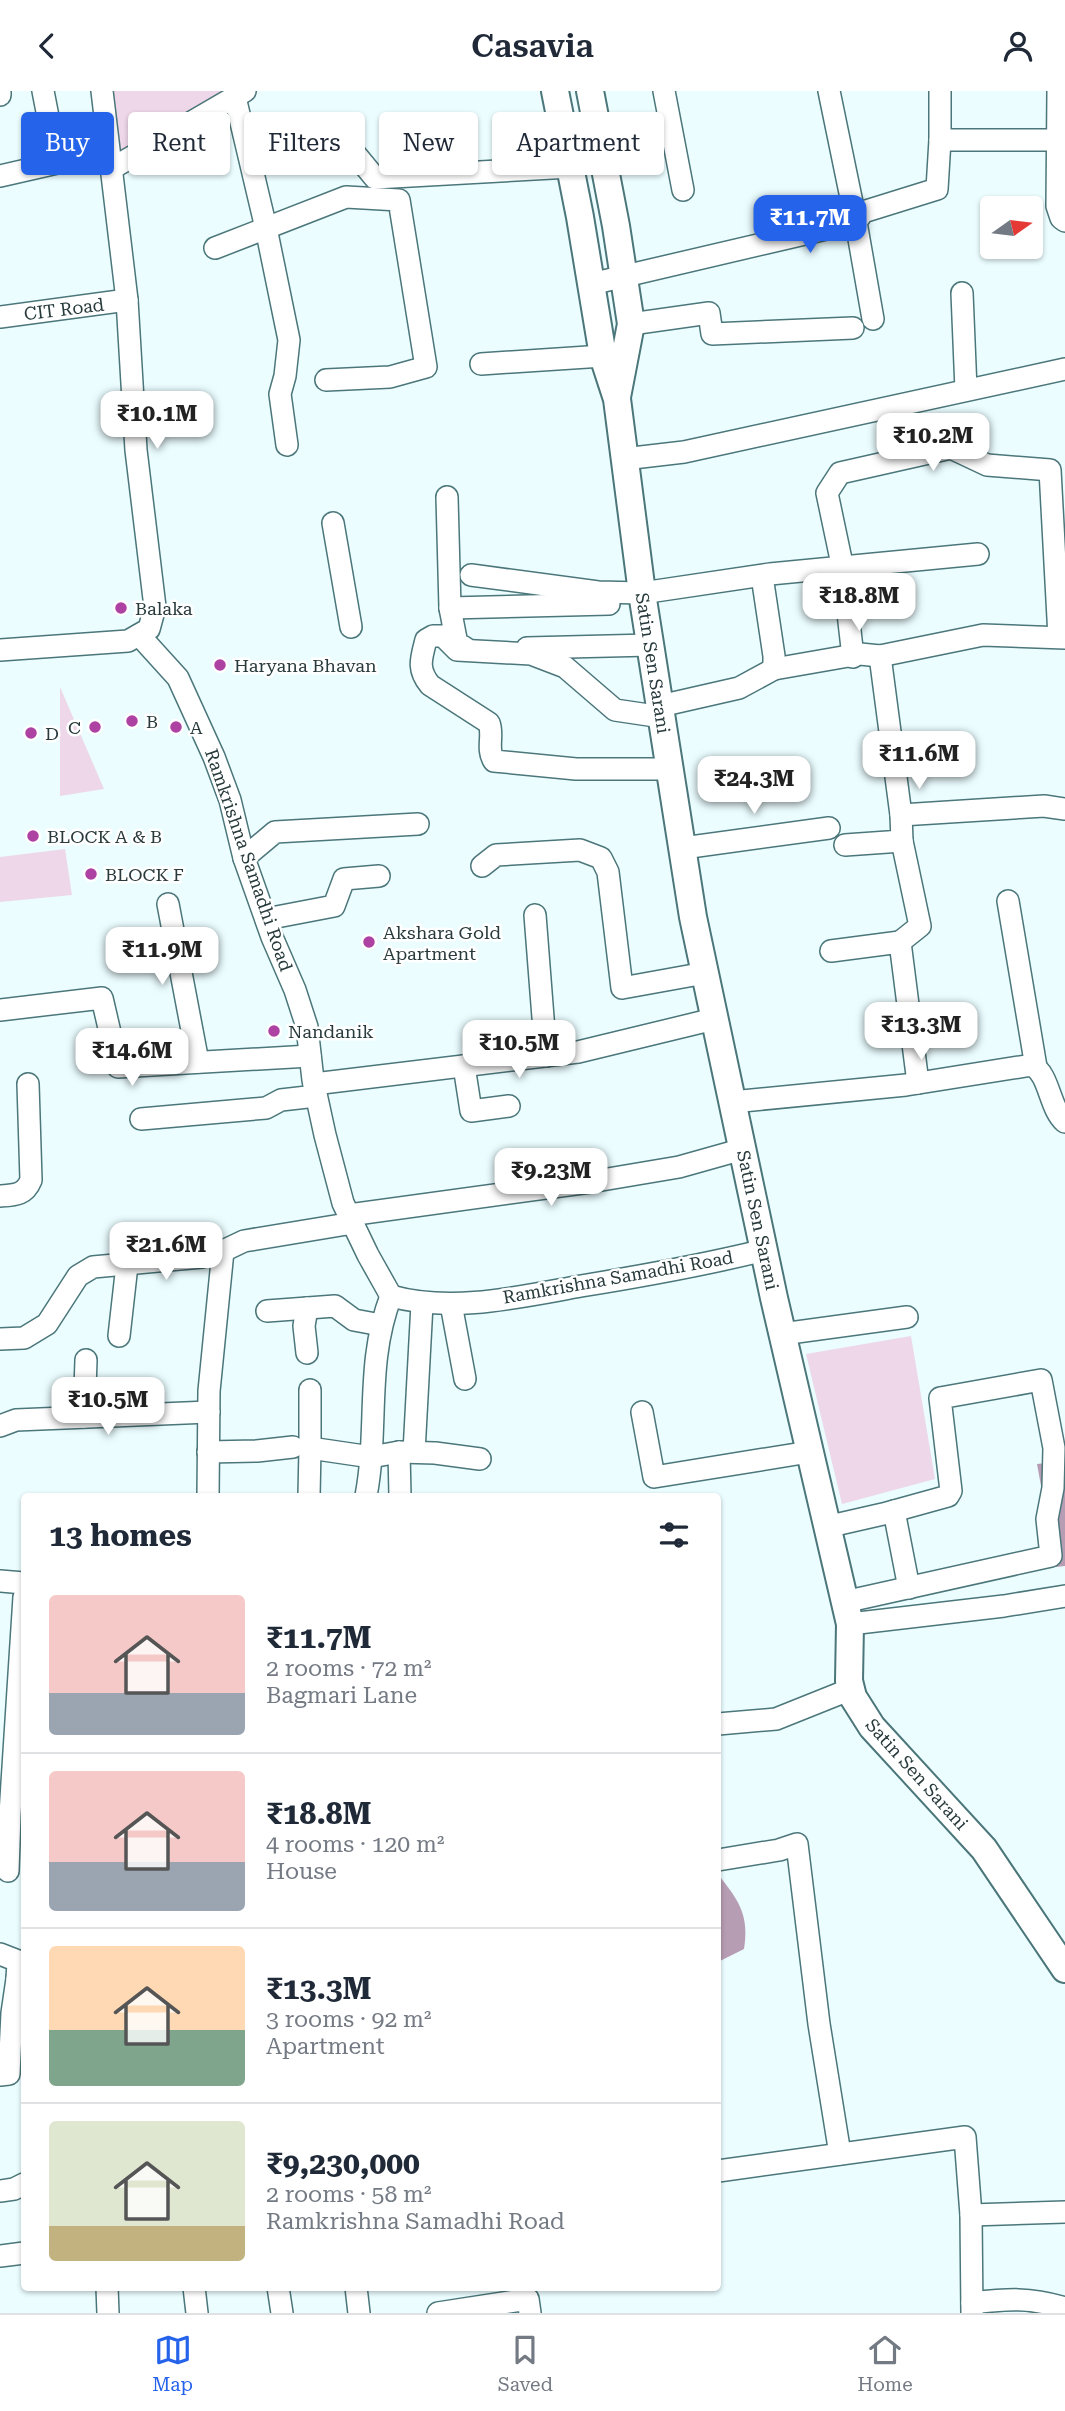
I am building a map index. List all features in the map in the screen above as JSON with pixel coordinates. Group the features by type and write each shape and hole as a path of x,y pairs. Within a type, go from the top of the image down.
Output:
{"main road":[{"name":"Satin Sen Sarani","path":"555,91 559,112"},
{"name":"Satin Sen Sarani","path":"590,91 631,324 617,399"},
{"name":"Satin Sen Sarani","path":"571,175 603,356 617,399 643,598 693,917 782,1334 847,1613 853,1697 872,1727 984,1849 1061,1952"}],"street":[{"path":"0,176 57,163 43,91"},
{"path":"102,91 104,112"},
{"path":"664,91 683,190"},
{"path":"631,324 709,313 712,334 863,324 856,222 829,91"},
{"path":"591,284 856,222 863,212 937,189 940,91"},
{"path":"1058,91 1057,207 1065,221"},
{"path":"114,167 240,94 289,340 280,394 287,445"},
{"path":"940,140 1058,140"},
{"path":"365,166 375,178 492,171"},
{"path":"0,650 128,641 149,629 155,607 136,450 127,300 112,175"},
{"path":"215,248 346,197 399,200 426,367 390,377 326,380"},
{"path":"962,293 967,390"},
{"name":"CIT Road","path":"0,317 127,300"},
{"path":"481,364 603,356"},
{"path":"624,459 684,452 1065,369"},
{"path":"669,769 576,769 494,761 491,756 489,723 430,685 424,677 419,665 426,641 433,636 443,636 457,650 531,654 565,667 615,710 661,712 739,688 774,669 853,657 860,654 880,656 983,635 1062,637 1050,470 987,465 951,448 840,473 827,493 843,569 853,657"},
{"path":"447,497 450,608 457,644 462,647 542,648 650,645"},
{"path":"333,523 351,627"},
{"path":"450,608 643,598 762,576 978,554"},
{"path":"471,575 643,598"},
{"path":"762,576 774,669"},
{"name":"Ramkrishna Samadhi Road","path":"139,635 178,678 230,800 244,857 307,1027 315,1090 336,1175 351,1219 391,1296 422,1304 451,1304 526,1295 672,1271 765,1250"},
{"path":"831,950 900,942 920,926 902,841 880,656"},
{"path":"901,815 1044,806 1065,809"},
{"path":"244,857 275,832 418,824"},
{"path":"683,848 829,828"},
{"path":"845,845 902,841"},
{"path":"482,866 496,855 580,850 601,858 608,872 622,988 705,973"},
{"path":"266,919 334,905 344,879 379,876"},
{"path":"1008,901 1037,1067 1059,1117 1065,1122"},
{"path":"168,904 198,1062"},
{"path":"535,915 546,1056"},
{"path":"900,942 918,1083"},
{"path":"0,1010 102,998 118,1067 310,1056"},
{"path":"141,1119 266,1108 281,1100 315,1090 464,1066 578,1052 714,1019"},
{"path":"732,1102 918,1083 1032,1065 1037,1067"},
{"path":"464,1066 471,1111 509,1106"},
{"path":"0,1196 17,1195 27,1189 31,1180 29,1084"},
{"path":"0,1339 24,1338 47,1324 78,1276 93,1267 202,1257 244,1241 351,1219 679,1167 743,1149"},
{"path":"208,1493 209,1391 222,1251"},
{"path":"119,1336 127,1265"},
{"path":"366,1493 374,1440 372,1389 381,1325 391,1296"},
{"path":"400,1493 422,1304"},
{"path":"451,1304 465,1379"},
{"path":"267,1311 335,1306 354,1320 381,1325"},
{"path":"307,1308 304,1326 307,1353"},
{"path":"782,1334 907,1317"},
{"path":"84,1417 86,1360"},
{"path":"826,1527 950,1494 940,1398 1041,1380 1054,1448 1053,1488 1047,1519 1051,1556 909,1588 847,1613"},
{"path":"309,1493 302,1447 310,1391"},
{"path":"0,1426 16,1420 209,1412"},
{"path":"642,1412 654,1477 809,1452"},
{"path":"208,1452 302,1447 371,1457 407,1452 480,1459"},
{"path":"894,1511 909,1588"},
{"path":"0,1580 21,1583"},
{"path":"847,1613 1004,1606 1065,1596"},
{"path":"8,1871 20,1724 8,1704 21,1617"},
{"path":"721,1724 776,1719 851,1689"},
{"path":"721,1860 779,1850 797,1844 819,2024 840,2154"},
{"path":"0,1954 18,1961 21,1978 12,2013 18,2042 5,2075"},
{"path":"721,2171 965,2137 971,2215 972,2308 1015,2298 1042,2300 1065,2308"},
{"path":"0,2190 21,2186"},
{"path":"971,2215 1065,2212"},
{"path":"0,2256 21,2253"},
{"path":"107,2291 108,2313"},
{"path":"194,2291 197,2313"},
{"path":"279,2291 282,2313"},
{"path":"356,2291 359,2313"},
{"path":"438,2313 528,2300"}],"shaded area":[{"path":"110,91 227,91 191,112 128,112 128,149 116,156"},
{"path":"60,687 104,789 60,796"},
{"path":"65,849 72,895 0,902 0,857"},
{"path":"911,1336 935,1479 842,1504 806,1354"},
{"path":"1065,1461 1065,1566 1056,1567 1037,1464"},
{"path":"721,1878 742,1910 744,1949 721,1960"}],"place":[{"name":"Balaka","path":"121,608"},
{"name":"Haryana Bhavan","path":"220,665"},
{"name":"B","path":"132,721"},
{"name":"C","path":"95,727"},
{"name":"A","path":"176,727"},
{"name":"D","path":"31,733"},
{"name":"BLOCK A & B","path":"33,836"},
{"name":"BLOCK F","path":"91,874"},
{"name":"Akshara Gold Apartment","path":"369,942"},
{"name":"Nandanik","path":"274,1031"}]}
